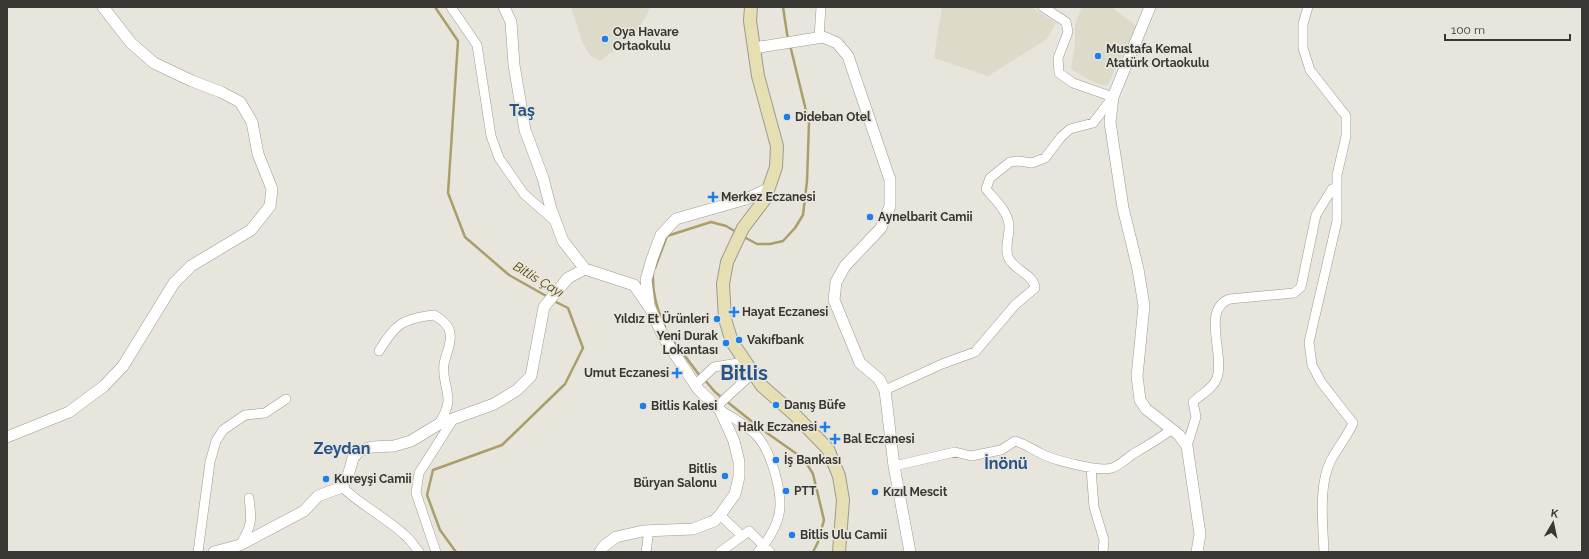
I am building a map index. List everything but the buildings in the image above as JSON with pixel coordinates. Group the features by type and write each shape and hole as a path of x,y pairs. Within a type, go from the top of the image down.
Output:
{"main road":[{"path":"750,7 758,76 777,146 776,168 765,199 744,228 734,245 725,272 723,303 732,342 744,362 762,386 795,414 828,449 839,476 843,500 839,552"}],"street":[{"path":"7,437 69,412 104,386 122,366 174,283 191,266 252,230 270,206 272,189 258,154 252,122 240,102 221,92 154,64 131,43 104,7"},
{"path":"451,7 477,45 491,136 499,158 524,194 556,222"},
{"path":"504,7 512,22 514,65 525,130 544,178 556,222 563,241 585,269 634,285 650,308 664,338 697,383 719,406 756,435 770,456 779,484 779,517 764,550 749,531 720,552"},
{"path":"819,38 821,7"},
{"path":"1043,7 1066,22 1068,32 1058,58 1059,73 1073,83 1113,97"},
{"path":"885,390 942,364 975,352 1015,306 1034,291 1035,288 1033,281 1009,259 1007,249 1010,227 1007,215 986,189 990,178 1010,162 1018,161 1032,163 1045,158 1061,137 1070,129 1093,123 1113,97 1150,7"},
{"path":"1308,7 1304,24 1303,48 1310,70 1346,116 1346,136 1337,175 1337,221 1309,342 1312,365 1321,382 1353,423 1348,435 1330,461 1324,485 1322,519 1324,552"},
{"path":"754,48 823,37 837,43 848,56 890,180 890,206 881,228 845,266 836,282 834,300 860,363 879,379 885,390 894,466 910,552"},
{"path":"1113,97 1110,122 1113,148 1122,208 1138,269 1144,306 1137,376 1140,400 1146,409 1179,435 1187,446"},
{"path":"1197,552 1200,534 1187,446 1196,417 1193,402 1211,387 1217,377 1218,354 1215,315 1223,302 1230,299 1294,293 1298,291 1301,287 1316,214 1332,189 1337,188"},
{"path":"650,308 646,280 648,273 661,235 676,219 746,199 768,189"},
{"path":"214,552 240,545 304,511 318,496 342,487 348,476 353,458 359,451 394,446 411,441 439,424 494,404 517,390 531,376 544,307 558,288 568,278 585,269"},
{"path":"379,351 391,332 405,321 434,315 444,321 450,332 450,348 444,363 444,381 448,400 447,410 439,424"},
{"path":"697,383 714,367 744,362"},
{"path":"719,406 728,395 753,373"},
{"path":"198,552 210,462 216,441 222,430 245,415 265,413 286,400"},
{"path":"600,552 604,546 616,537 649,530 693,529 714,521 720,515 734,494 739,477 739,462 734,441 719,406"},
{"path":"436,552 416,493 418,472 454,418"},
{"path":"894,466 955,452 971,456 1001,450 1016,441 1029,446 1040,454 1091,468 1112,468 1132,454 1156,442 1172,429"},
{"path":"1091,468 1094,507 1104,540 1103,552"},
{"path":"342,487 353,498 380,515 408,538 419,552"},
{"path":"240,545 249,531 251,516 250,498"},
{"path":"720,515 742,536"},
{"path":"646,552 649,530"}],"shaded area":[{"name":"Oya Havare Ortaokulu","path":"571,7 651,7 636,33 600,61 591,56 583,44"},
{"path":"942,7 1031,7 1056,23 1047,39 988,76 934,58"},
{"name":"Mustafa Kemal Atatürk Ortaokulu","path":"1082,7 1111,7 1137,26 1107,86 1093,82 1071,69 1075,43 1075,24"}],"waterway":[{"name":"Bitlis Çayı","path":"435,7 458,41 448,193 465,237 509,275 548,297"},
{"path":"783,7 788,40"},
{"path":"744,237 757,244 770,244 783,241 795,228 803,215 807,181 809,123 790,45"},
{"path":"655,268 667,236 711,222 726,226 738,233"},
{"path":"653,273 653,287 656,301 665,327"},
{"name":"Bitlis Çayı","path":"456,552 440,530 427,495 433,470 502,445 565,384 583,348 568,308 554,301"},
{"path":"667,332 700,376"},
{"path":"704,379 715,392 760,428 804,459 813,474 824,520 818,542 813,552"}],"place":[{"name":"Oya Havare Ortaokulu","path":"605,39"},
{"name":"Mustafa Kemal Atatürk Ortaokulu","path":"1098,56"},
{"name":"Dideban Otel","path":"787,117"},
{"name":"Merkez Eczanesi","path":"713,197"},
{"name":"Aynelbarit Camii","path":"870,217"},
{"name":"Hayat Eczanesi","path":"734,312"},
{"name":"Yıldız Et Ürünleri","path":"717,319"},
{"name":"Vakıfbank","path":"739,340"},
{"name":"Yeni Durak Lokantası","path":"726,343"},
{"name":"Umut Eczanesi","path":"677,373"},
{"name":"Danış Büfe","path":"776,405"},
{"name":"Bitlis Kalesi","path":"643,406"},
{"name":"Halk Eczanesi","path":"825,427"},
{"name":"Bal Eczanesi","path":"835,439"},
{"name":"İş Bankası","path":"776,460"},
{"name":"Bitlis Büryan Salonu","path":"725,476"},
{"name":"Kureyşi Camii","path":"326,479"},
{"name":"PTT","path":"786,491"},
{"name":"Kızıl Mescit","path":"875,492"},
{"name":"Bitlis Ulu Camii","path":"792,535"}],"district":[{"name":"Taş","path":"522,110"},
{"name":"Bitlis","path":"744,373"},
{"name":"Zeydan","path":"342,448"},
{"name":"İnönü","path":"1006,463"}]}
